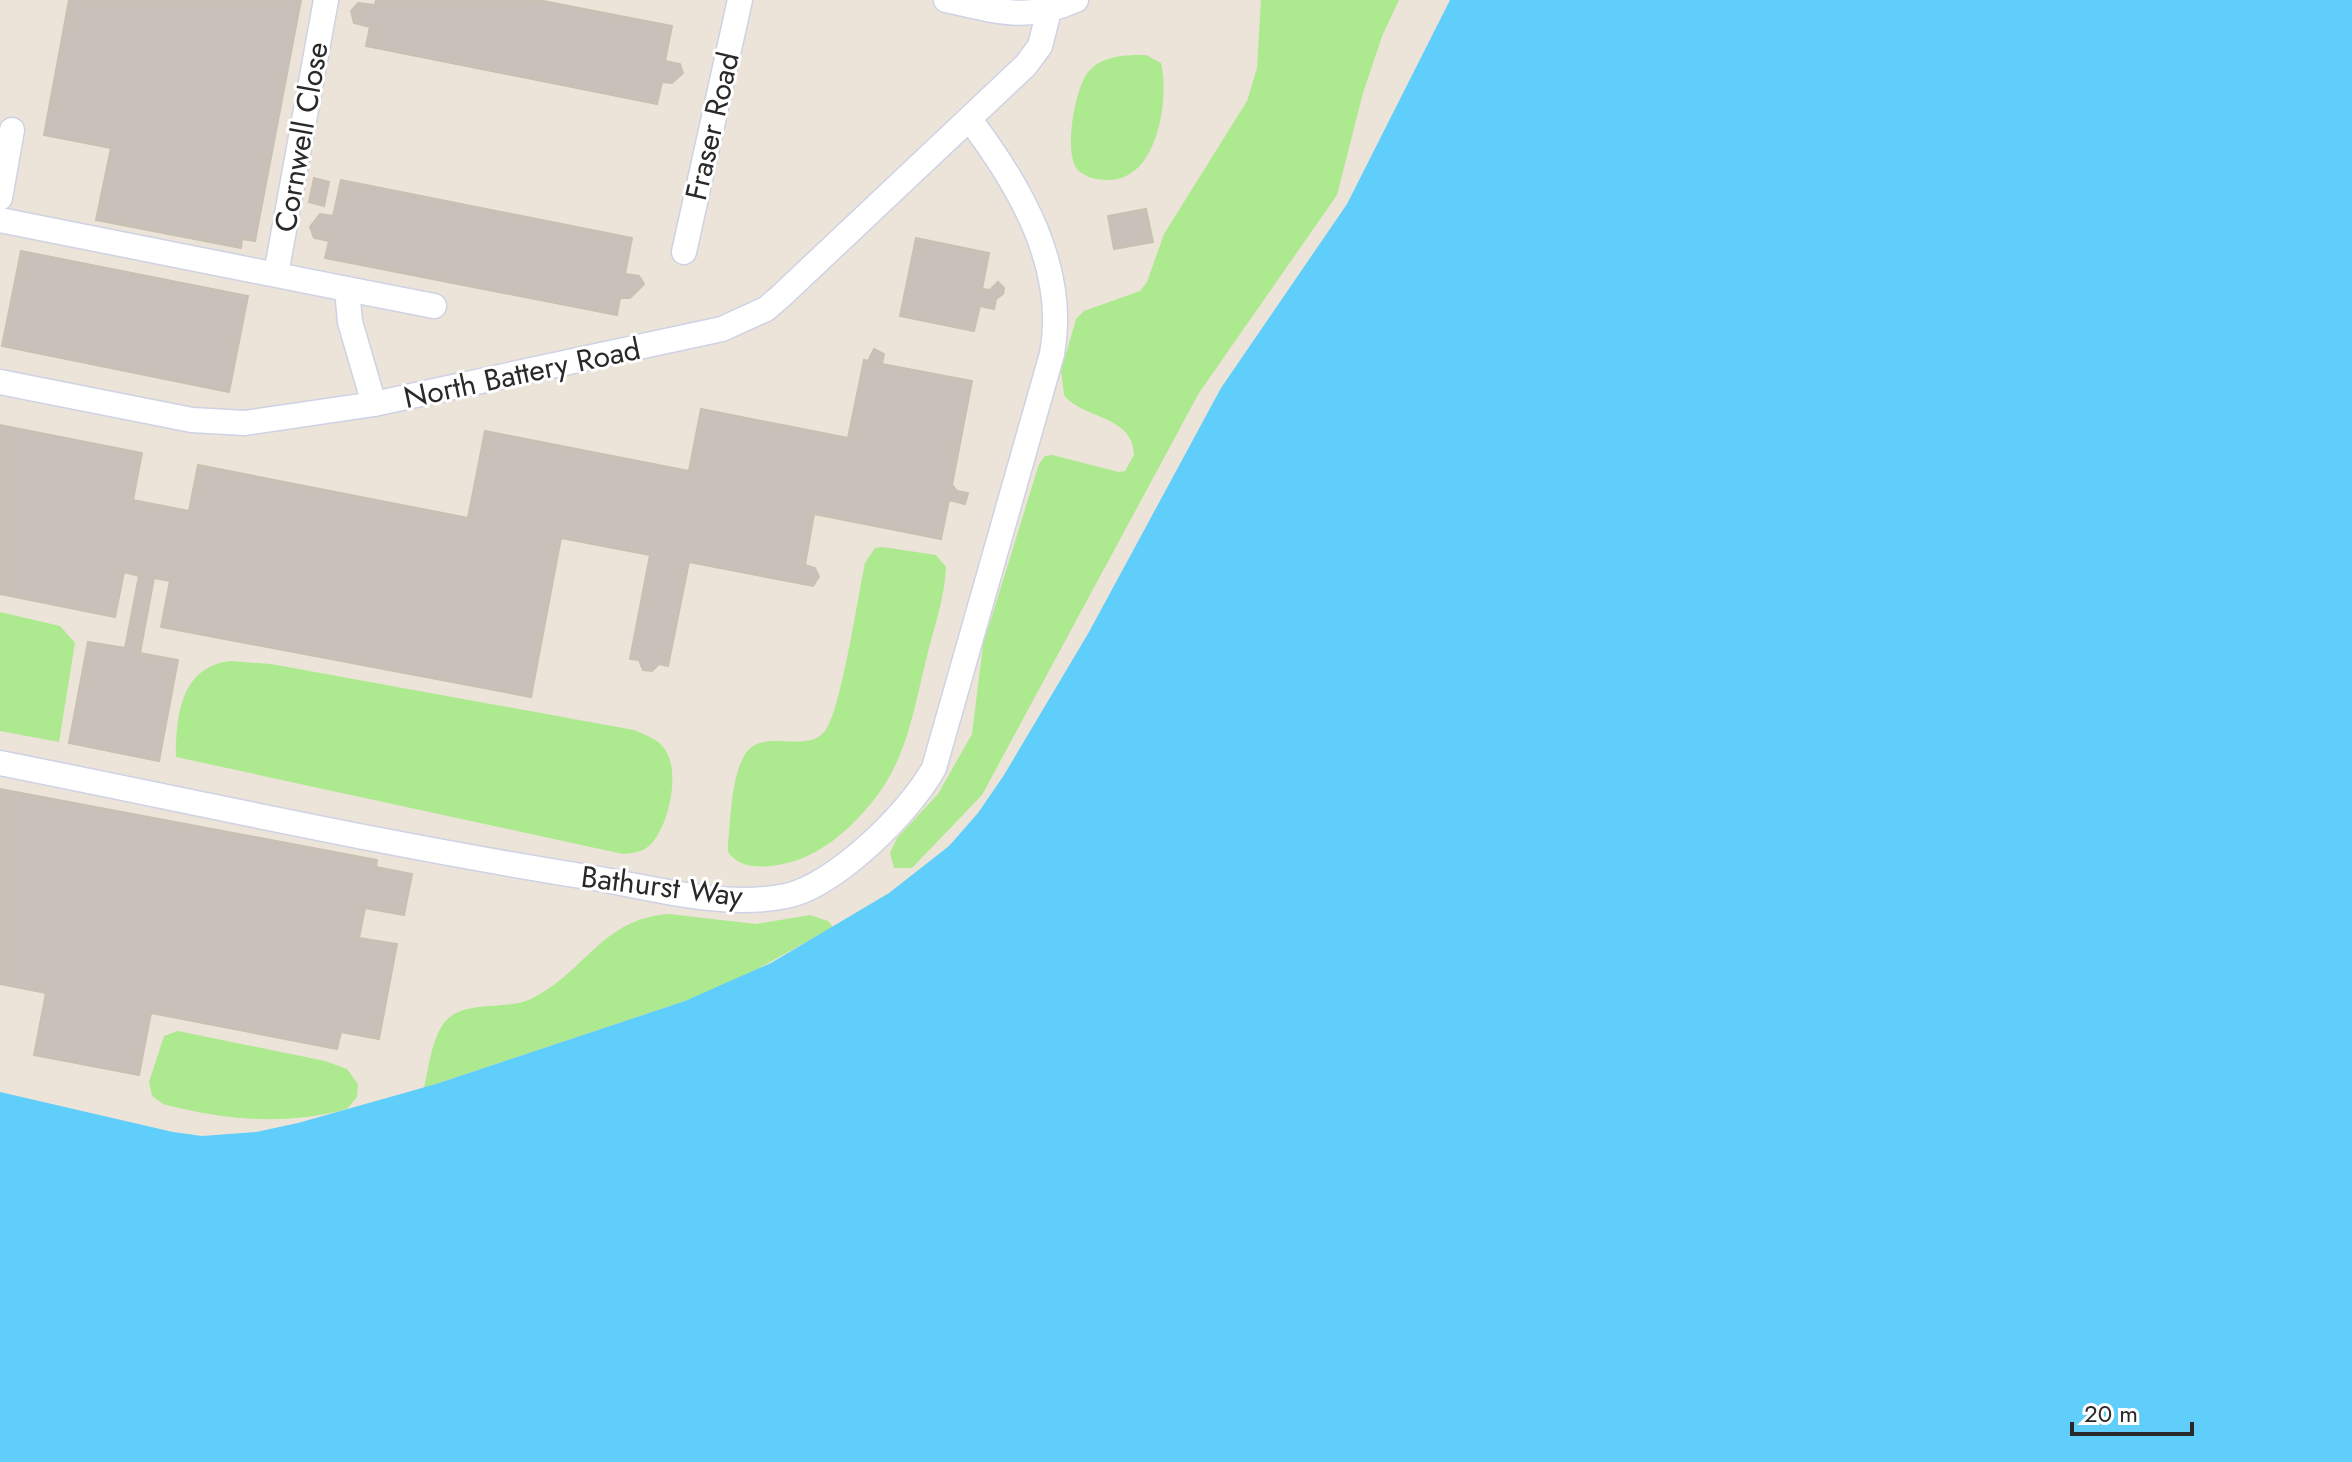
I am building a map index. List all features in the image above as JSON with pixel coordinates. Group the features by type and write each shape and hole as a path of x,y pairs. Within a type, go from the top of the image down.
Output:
{"lane":[{"name":"Cornwell Close","path":"276,274 326,0"},
{"name":"Fraser Road","path":"684,252 740,0"},
{"path":"946,0 1013,15 1049,11 1076,0"},
{"name":"North Battery Road","path":"0,382 220,423 261,422 374,404 697,337 749,318 801,279 1034,56 1045,35 1049,11"},
{"name":"Bathurst Way","path":"0,763 503,864 707,896 773,898 807,889 825,879 896,816 934,768 1052,354 1056,305 1041,246 1016,188 970,120"},
{"path":"0,198 12,130"},
{"path":"0,220 434,306"},
{"path":"347,289 350,322 374,404"}],"green space":[{"path":"1261,0 1399,0 1383,34 1363,93 1337,195 1199,393 982,795 912,868 894,868 890,853 897,838 938,794 972,734 983,645 1039,464 1045,456 1052,455 1119,472 1125,471 1134,455 1126,432 1072,403 1064,395 1061,371 1076,319 1084,311 1140,291 1147,282 1164,234 1247,101 1257,68"},
{"path":"1146,55 1161,63 1163,79 1161,117 1148,154 1138,168 1124,177 1103,180 1084,175 1074,162 1071,136 1075,105 1084,79 1095,66 1108,59"},
{"path":"875,548 936,555 946,567 939,612 902,750 893,770 866,809 831,842 806,857 788,863 764,866 744,864 728,852 739,767 750,748 760,743 806,741 825,731 843,677 865,563"},
{"path":"0,612 60,626 75,643 59,742 0,731"},
{"path":"230,661 271,664 634,730 652,738 666,751 672,772 668,812 658,835 649,846 639,852 623,854 176,757 180,710 191,683 214,665"},
{"path":"669,914 756,924 810,915 828,921 833,927 734,982 424,1088 436,1038 452,1016 473,1008 531,999 567,975 610,936 627,925"},
{"path":"178,1031 325,1061 347,1069 358,1084 357,1097 347,1109 278,1119 208,1114 163,1104 152,1096 149,1082 164,1036"}],"water":[{"path":"1450,0 2352,0 2352,1462 0,1462 0,1092 202,1136 256,1132 298,1123 436,1084 685,1001 771,963 889,893 949,846 978,813 1004,775 1089,632 1221,388 1347,204"}],"building":[{"path":"69,0 301,0 255,241 242,239 241,248 96,220 111,148 44,135"},
{"path":"376,0 538,0 672,26 665,61 680,64 683,73 672,83 662,82 657,104 366,46 370,27 354,23 351,11 358,3 375,5"},
{"path":"314,178 329,182 324,206 309,202"},
{"path":"341,180 632,238 625,274 639,276 644,284 630,298 620,298 617,315 325,258 329,241 314,238 310,227 320,214 333,216"},
{"path":"1146,209 1153,242 1114,249 1108,216"},
{"path":"916,238 989,253 982,289 990,290 998,282 1004,288 1003,294 996,299 994,309 980,306 974,331 900,316"},
{"path":"21,251 248,296 229,392 2,346"},
{"path":"874,349 884,354 882,364 972,381 952,485 957,491 968,493 965,504 949,500 941,539 814,514 805,565 815,568 819,577 813,586 689,562 668,666 659,664 652,671 643,670 639,660 630,659 650,555 561,538 531,697 161,627 170,581 154,578 140,653 178,660 159,761 69,743 88,642 125,648 139,576 124,572 115,617 0,594 0,425 142,453 133,500 189,511 198,465 468,518 485,431 689,471 701,409 848,438 864,360 868,361"},
{"path":"0,789 377,860 376,867 412,874 404,915 365,908 359,938 397,944 379,1039 341,1032 337,1049 151,1013 139,1075 34,1055 46,993 0,984"}]}
